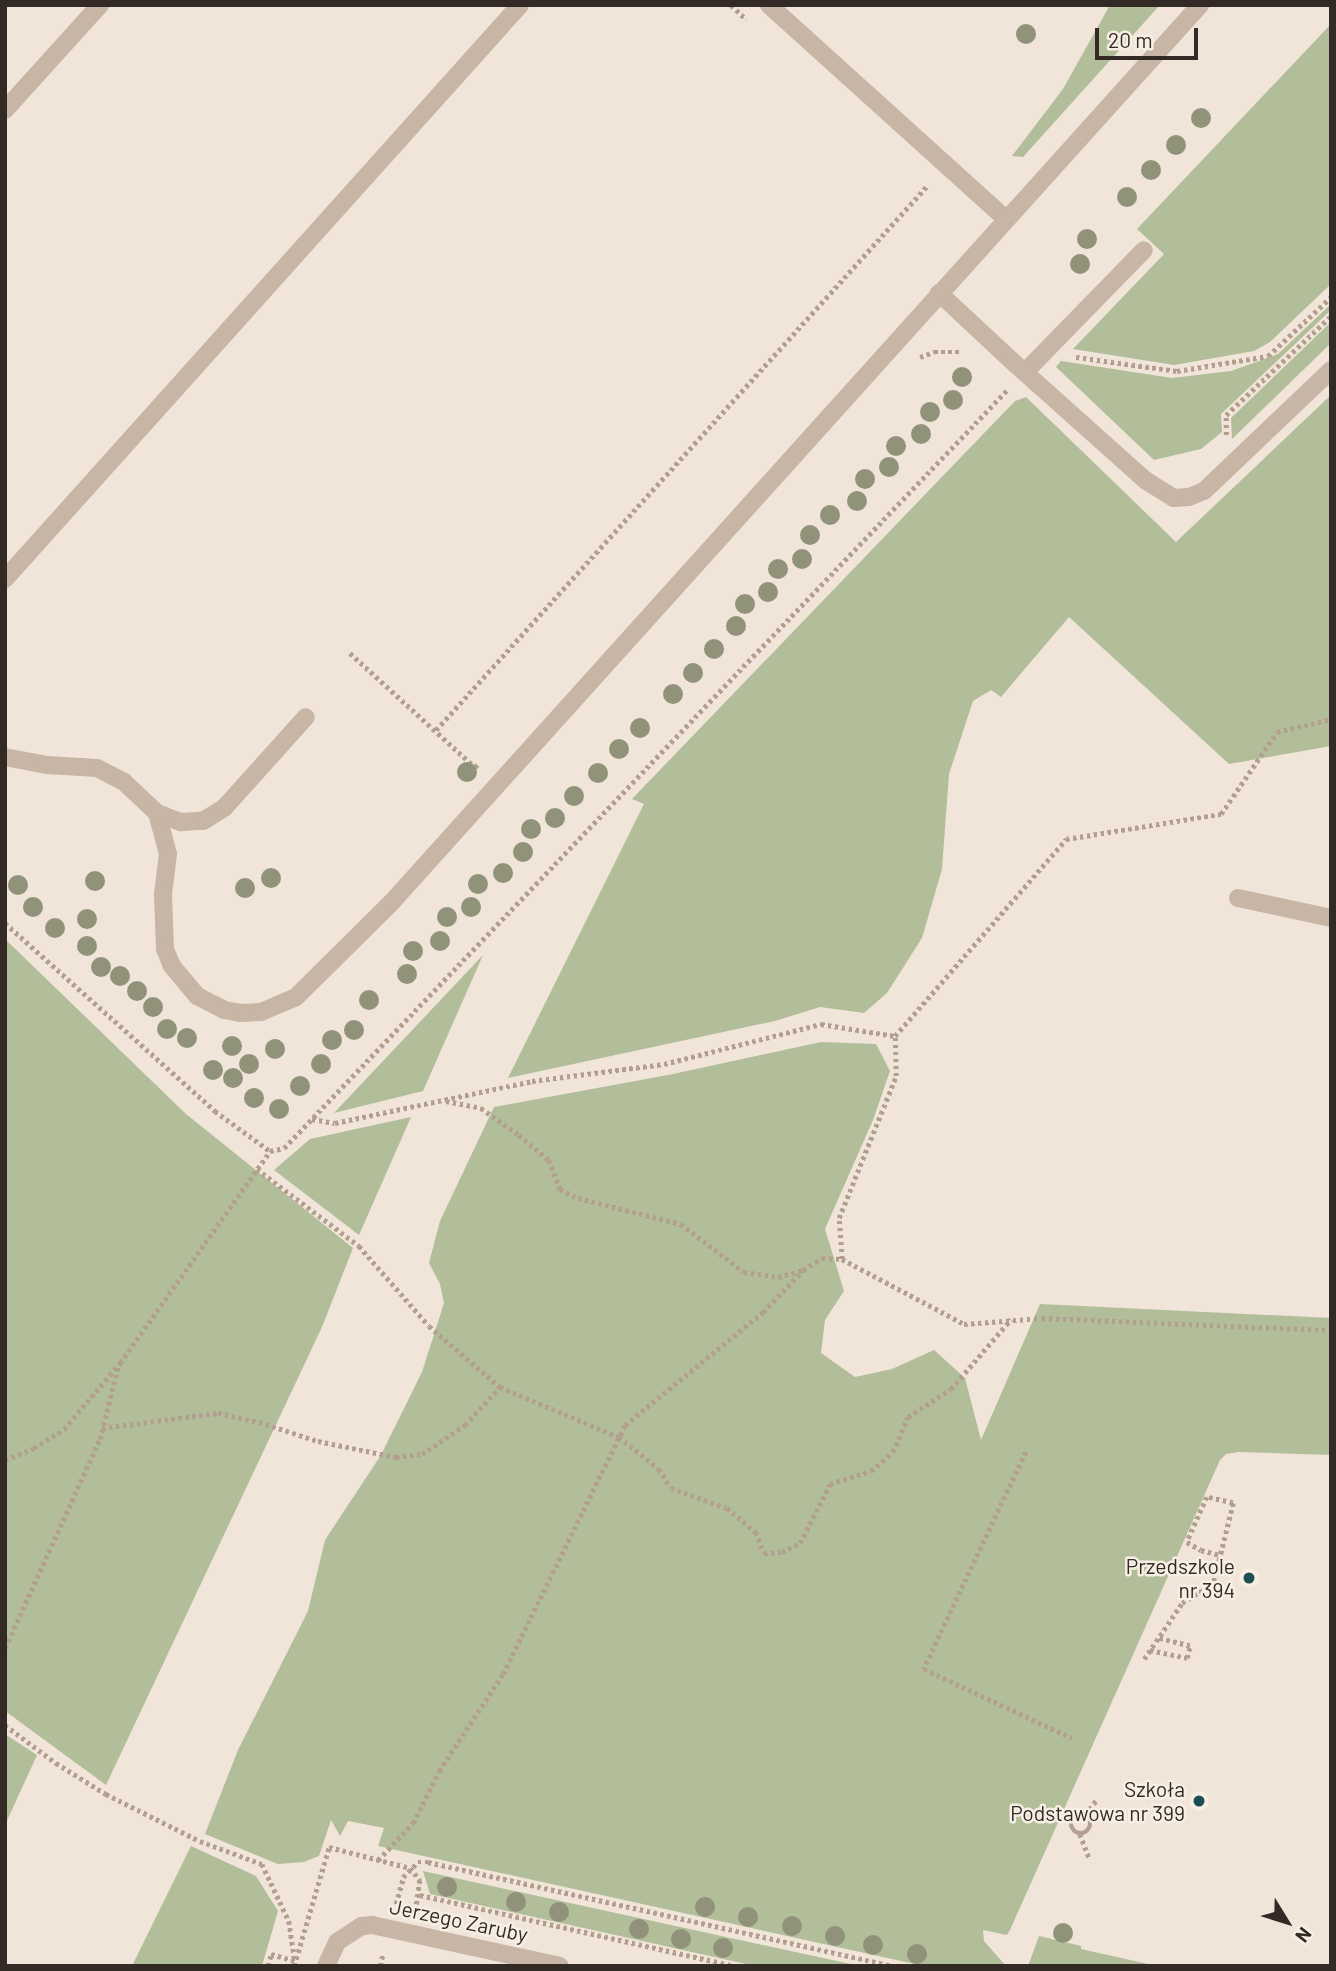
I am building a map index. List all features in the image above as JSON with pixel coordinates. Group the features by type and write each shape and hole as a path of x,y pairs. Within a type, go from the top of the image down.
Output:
{"street":[{"path":"5,110 100,5"},
{"path":"5,579 520,5"},
{"path":"769,5 1006,219"},
{"path":"157,813 168,854 163,894 165,949 184,982 210,1004 241,1013 261,1012 296,997 391,903 1200,5"},
{"path":"1018,367 1144,250"},
{"path":"939,293 1145,480 1174,498 1189,497 1204,491 1331,370"},
{"path":"5,757 11,760 97,768 124,782 157,813 181,822 203,821 224,808 306,717"},
{"path":"1238,898 1331,918"},
{"name":"Jerzego Zaruby","path":"326,1966 337,1942 362,1926 391,1927 560,1966"}],"path":[{"path":"731,5 749,21"},
{"path":"919,177 936,192"},
{"path":"436,730 928,185"},
{"path":"1063,355 1177,371 1268,356 1331,297"},
{"path":"1226,437 1226,415 1331,316"},
{"path":"5,1460 34,1448 64,1429 120,1363 270,1151 284,1148 312,1119 1018,367"},
{"path":"842,1259 839,1218 896,1076 895,1036 1066,839 1221,814 1278,733 1331,719"},
{"path":"5,923 215,1111 270,1151"},
{"path":"312,1119 335,1123 532,1081 664,1064 821,1024 895,1036"},
{"path":"442,1100 481,1108 519,1135 549,1160 560,1189 578,1198 681,1224 744,1272 778,1278 803,1270"},
{"path":"257,1168 359,1246 429,1326 500,1387 619,1437 659,1469 671,1488 727,1508 757,1532 764,1553 782,1552 800,1543 830,1484 871,1471 893,1452 908,1417 951,1390 1011,1319"},
{"path":"379,1860 413,1824 439,1771 503,1674 568,1535 625,1425 763,1312 803,1270 822,1258 842,1259 964,1324 1011,1319 1331,1330"},
{"path":"5,1648 102,1428 120,1363"},
{"path":"102,1428 218,1413 259,1422 318,1441 396,1457 422,1454 465,1425 500,1387"},
{"path":"1026,1452 924,1669 1072,1738"},
{"path":"1144,1659 1182,1603 1191,1595 1212,1588 1233,1503 1207,1497 1187,1542 1200,1550 1220,1555"},
{"path":"1150,1650 1187,1658 1190,1646 1157,1638"},
{"path":"5,1724 56,1763 106,1794 201,1842 262,1864 289,1921 295,1963"},
{"path":"1085,1815 1097,1799"},
{"path":"1085,1815 1077,1815 1071,1826 1080,1834 1089,1858"},
{"path":"1080,1834 1087,1831 1091,1825 1085,1815"},
{"path":"295,1963 329,1847 410,1868 420,1880 420,1895 414,1914"},
{"path":"380,1966 403,1877 418,1862 428,1862 893,1966"},
{"path":"420,1895 736,1966"},
{"path":"268,1966 271,1954 295,1963 304,1963"}],"green space":[{"path":"1110,5 1160,5 1023,157 1012,156 1063,89"},
{"path":"1331,24 1331,284 1270,342 1254,351 1174,365 1073,349 1164,254 1137,229"},
{"path":"1331,304 1331,310 1221,414 1222,432 1201,449 1154,460 1056,367 1061,361 1172,378 1231,371 1278,354"},
{"path":"1331,322 1331,343 1232,439 1231,418"},
{"path":"1331,395 1331,746 1229,764 1069,617 1001,697 991,690 973,701 949,774 942,869 922,938 887,993 864,1013 820,1007 775,1021 508,1078 644,804 632,799 1015,401 1026,397 1176,542"},
{"path":"5,939 186,1114 353,1248 322,1327 106,1785 5,1711"},
{"path":"483,955 423,1091 334,1113"},
{"path":"821,1042 876,1044 890,1071 873,1120 825,1229 844,1291 825,1320 821,1353 855,1377 892,1369 934,1350 965,1378 981,1440 1040,1304 1331,1318 1331,1455 1239,1452 1226,1454 1220,1460 1010,1930 1007,1935 983,1930 984,1941 1006,1966 924,1966 378,1846 384,1828 348,1821 340,1836 331,1820 319,1856 304,1862 278,1864 205,1834 238,1750 308,1611 325,1540 381,1455 422,1372 444,1303 440,1284 429,1263 440,1221 494,1107 673,1074"},
{"path":"411,1117 359,1235 274,1170 310,1139"},
{"path":"5,1734 37,1755 5,1825"},
{"path":"191,1846 256,1876 278,1911 262,1966 132,1966"},
{"path":"423,1871 860,1966 755,1966 430,1894"},
{"path":"1039,1936 1081,1946 1081,1949 1157,1966 1028,1966"}],"place":[{"name":"Przedszkole nr 394","path":"1249,1578"},
{"name":"Szkoła Podstawowa nr 399","path":"1199,1801"}]}
